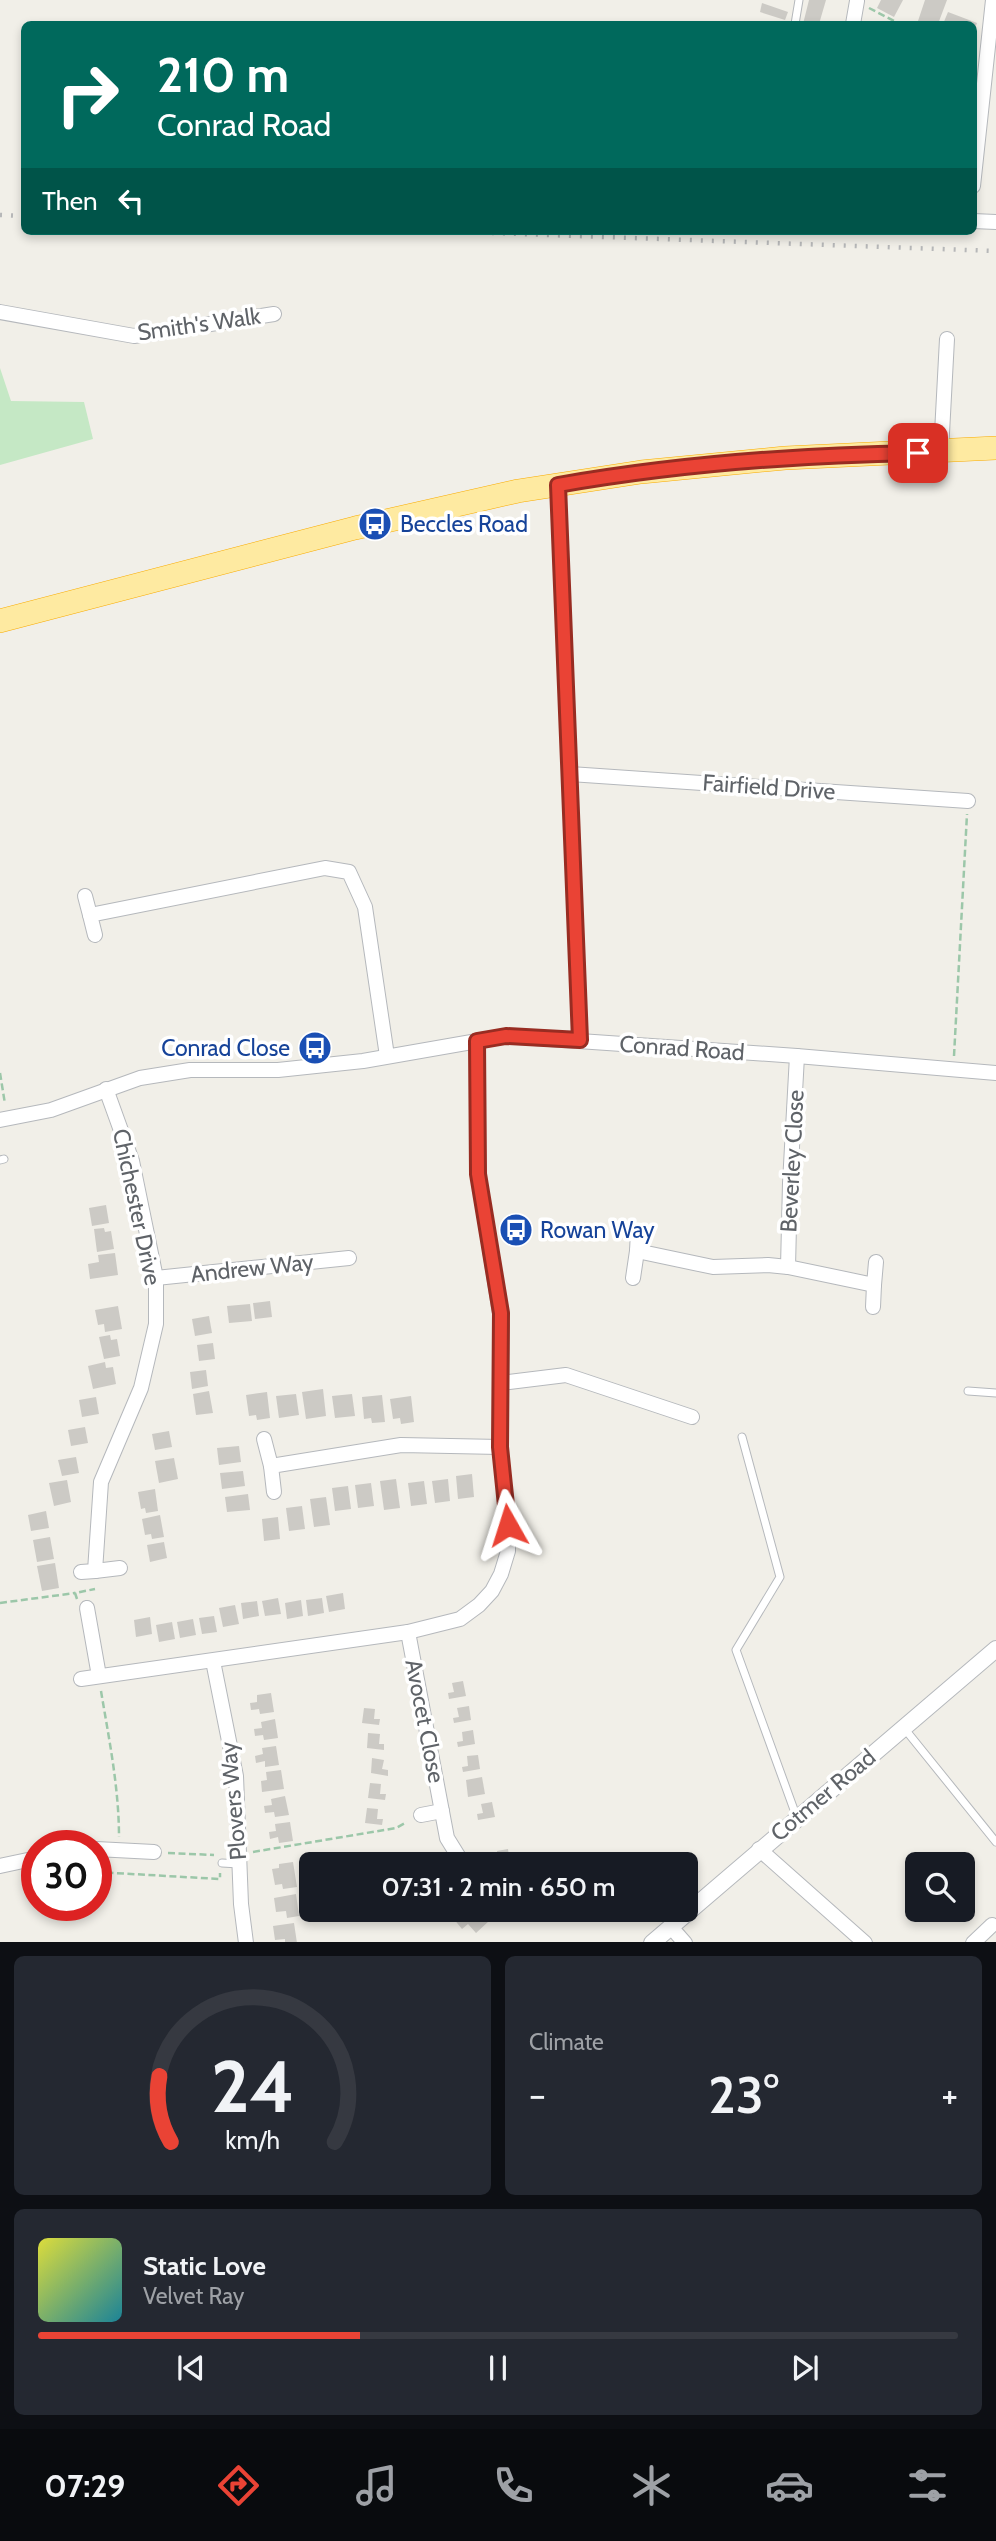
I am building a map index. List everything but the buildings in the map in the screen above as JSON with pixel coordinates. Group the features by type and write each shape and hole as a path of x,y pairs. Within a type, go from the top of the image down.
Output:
{"highway":[{"path":"0,621 480,498 641,472 773,459 996,448"}],"street":[{"path":"854,21 857,0"},
{"path":"977,150 993,0"},
{"path":"977,221 996,222"},
{"name":"Smith's Walk","path":"0,312 134,336 274,314"},
{"path":"941,452 947,340"},
{"path":"558,485 580,1040"},
{"name":"Fairfield Drive","path":"570,774 968,801"},
{"path":"90,915 325,869 349,872 365,907 387,1056"},
{"path":"85,896 95,934"},
{"name":"Conrad Road","path":"4,1119 51,1110 140,1078 190,1070 278,1070 387,1056 506,1036 996,1073"},
{"path":"81,1679 408,1632 460,1619 492,1591 508,1551 508,1525 500,1447 501,1313 478,1174 477,1041"},
{"name":"Beverley Close","path":"789,1267 790,1183 797,1056"},
{"name":"Chichester Drive","path":"88,1571 101,1482 141,1388 156,1324 156,1278 132,1161 106,1088"},
{"path":"633,1279 638,1231"},
{"name":"Beverley Close","path":"637,1251 713,1267 789,1267 874,1285"},
{"name":"Andrew Way","path":"156,1278 349,1258"},
{"path":"873,1307 876,1262"},
{"path":"501,1383 566,1375 692,1417"},
{"path":"264,1439 274,1492"},
{"path":"271,1466 401,1445 500,1447"},
{"path":"88,1571 120,1568"},
{"path":"87,1608 99,1676"},
{"name":"Avocet Close","path":"408,1632 447,1838 456,1852"},
{"name":"Cotmer Road","path":"652,1942 996,1649"},
{"name":"Plovers Way","path":"213,1661 236,1776 246,1942"},
{"name":"Avocet Close","path":"421,1815 442,1811"},
{"path":"759,1849 865,1942"},
{"path":"112,1850 154,1853"},
{"path":"0,1866 21,1861"},
{"path":"973,1942 992,1925"},
{"path":"671,1927 685,1942"}],"lane":[{"path":"796,21 799,0"},
{"path":"968,1391 996,1394"},
{"path":"742,1437 780,1577 736,1650 797,1819"},
{"path":"904,1728 996,1842"},
{"path":"221,1867 239,1859"}],"path":[{"path":"857,0 895,21"},
{"path":"953,1069 968,801"},
{"path":"0,1073 4,1119"},
{"path":"87,1608 95,1605 88,1571"},
{"path":"0,1603 75,1593"},
{"path":"99,1676 112,1754 119,1815 119,1850"},
{"path":"239,1859 396,1828 421,1815"},
{"path":"154,1853 219,1855"},
{"path":"112,1873 220,1879 221,1867"}],"green space":[{"path":"0,368 11,401 84,402 93,439 0,465"}],"railway":[{"path":"0,215 21,216"},
{"path":"549,235 996,251"}],"place":[{"name":"Beccles Road","path":"375,524"},
{"name":"Conrad Close","path":"315,1048"},
{"name":"Rowan Way","path":"516,1230"}],"route":[{"path":"508,1525 500,1447 501,1313 478,1174 477,1041 506,1036 580,1040 558,485 641,472 734,462 849,454 918,453"}]}
